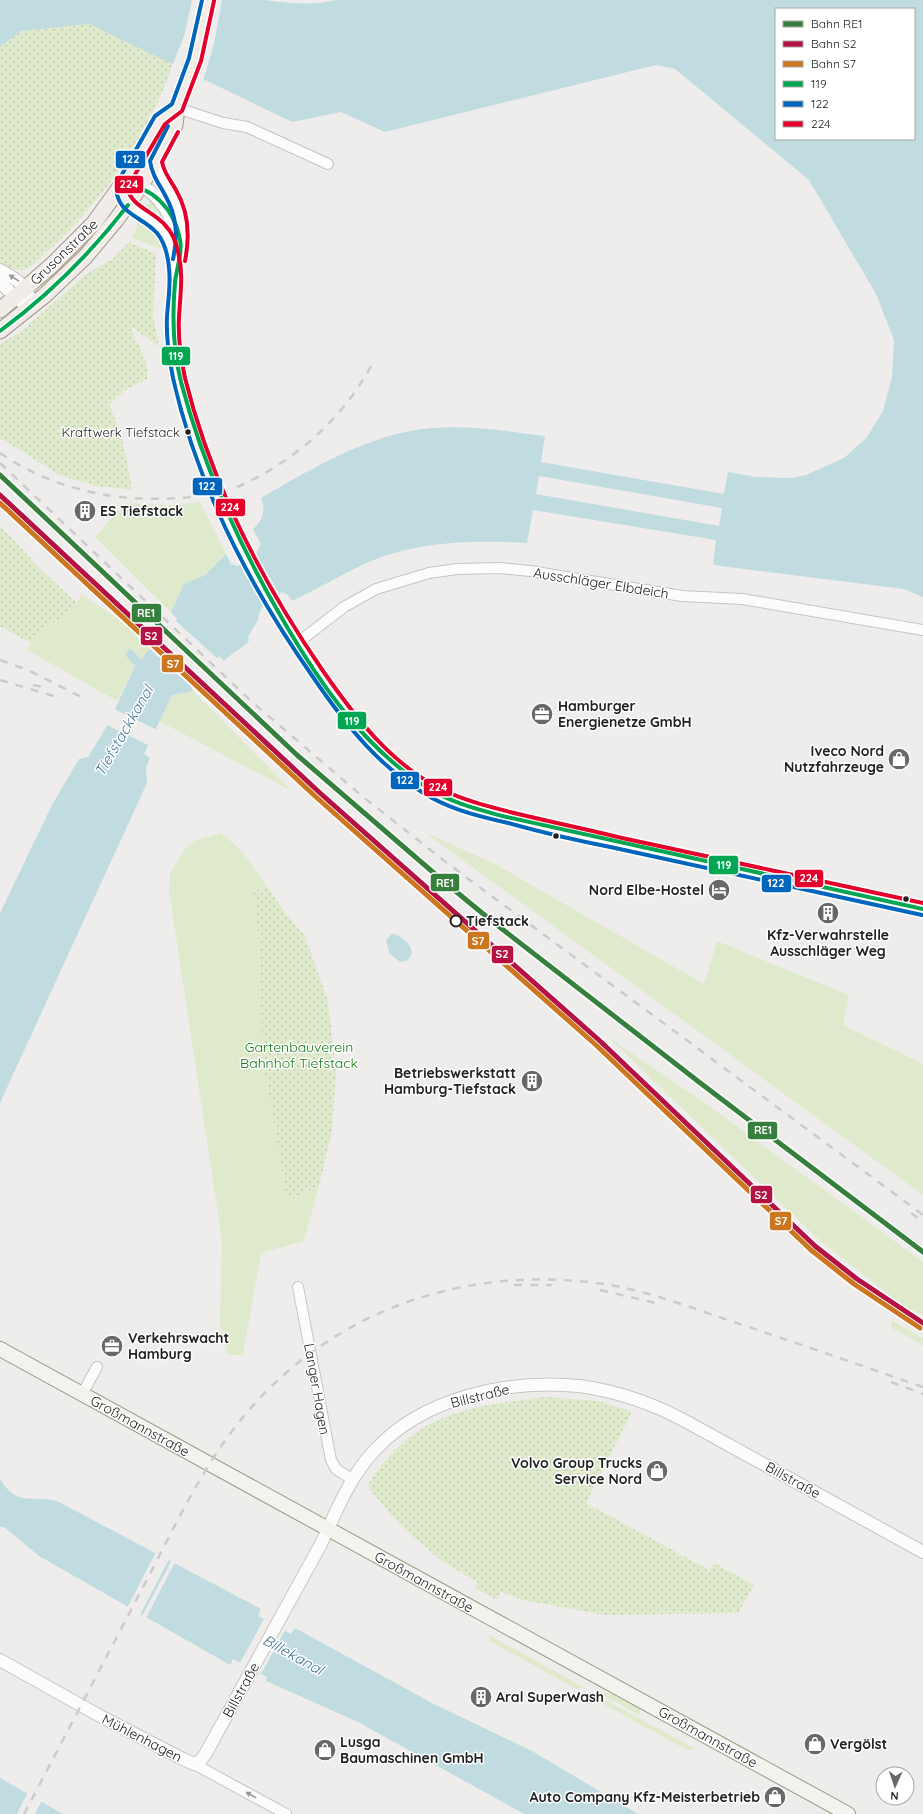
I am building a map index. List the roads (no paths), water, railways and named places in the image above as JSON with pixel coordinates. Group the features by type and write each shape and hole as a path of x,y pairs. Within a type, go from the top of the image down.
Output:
{"main road":[{"name":"Grusonstraße","path":"0,331 32,307 85,257 128,205 141,186 175,125 177,108 184,92 199,43 208,0"},
{"name":"Grusonstraße","path":"0,310 69,249 89,228 121,187 160,120 177,108"},
{"name":"Großmannstraße","path":"0,1349 848,1814"}],"street":[{"path":"177,108 223,123 247,127 328,164"},
{"path":"156,161 158,172 178,208 182,220 181,241 176,273 174,329 179,377 214,483 246,555 296,644 342,708 374,745 421,784 452,800 484,811 554,829 923,909"},
{"path":"176,273 173,256 162,229 128,205 123,198 121,187 131,185 141,186 151,192 162,204 181,241"},
{"path":"0,270 19,281 21,293"},
{"path":"0,282 21,293 32,307"},
{"name":"Ausschläger Elbdeich","path":"296,644 344,607 376,589 429,573 457,569 500,568 530,571 682,596 742,599 923,630"},
{"name":"Langer Hagen","path":"298,1287 331,1460 336,1469 353,1480"},
{"path":"82,1394 97,1367"},
{"name":"Billstraße","path":"194,1764 206,1753 328,1529 353,1480 366,1459 390,1436 417,1417 447,1403 506,1388 548,1385 579,1386 625,1396 669,1412 923,1552"},
{"name":"Mühlenhagen","path":"0,1660 100,1716 194,1764 286,1814"}],"water":[{"name":"Tiefstackkanal","path":"0,0 264,0 292,3 318,3 336,0 923,0 923,597 904,589 713,565 716,540 533,510 527,543 464,542 402,551 362,565 292,601 288,595 281,592 280,595 263,605 258,616 259,618 248,637 249,641 224,661 219,656 191,687 193,691 172,695 144,754 150,758 146,767 147,783 0,1103 0,913 52,805 79,759 88,757 107,726 135,666 125,655 130,648 141,659 177,619 171,612 184,584 205,575 226,554 231,564 238,566 241,564 238,560 254,551 256,553 261,544 253,529 263,515 263,502 261,498 301,475 364,444 409,431 446,427 488,429 545,436 541,462 724,494 728,472 756,477 792,478 806,475 844,458 867,437 883,411 892,377 894,340 876,294 809,180 675,69 656,65 385,132 341,112 292,122 89,24 21,31 0,47","holes":["539,476 722,508 719,526 536,494"]},
{"path":"391,934 395,934 402,938 410,946 412,953 408,960 400,962 390,954 386,941"},
{"name":"Billekanal","path":"0,1479 13,1494 25,1498 57,1501 261,1609 258,1616 291,1634 295,1628 432,1703 532,1751 638,1814 524,1814 358,1722 266,1681 267,1677 233,1659 230,1665 39,1556 4,1527 0,1527"},
{"path":"0,1778 63,1814 0,1814"}],"railway":[{"path":"237,487 278,465 315,437 347,403 372,364"},
{"path":"0,453 22,467 46,478 70,487 95,493 147,499 199,496"},
{"path":"0,463 251,701 362,796 447,863 923,1215"},
{"path":"0,660 30,671 87,700"},
{"path":"0,680 57,697"},
{"path":"33,685 48,688"},
{"path":"911,1213 923,1222"},
{"path":"24,1814 180,1516 222,1445 258,1400 299,1362 344,1331 392,1308 444,1291 498,1282 553,1280 610,1285 639,1291 682,1304 923,1387"},
{"path":"514,1285 552,1285"},
{"path":"600,1290 656,1303"},
{"path":"891,1382 923,1394"}],"rail line":[{"name":"RE1","path":"0,475 297,755 442,880 493,922 699,1082 923,1252"},
{"name":"S2","path":"0,495 320,793 600,1041 815,1246 857,1279 923,1323"},
{"name":"S7","path":"0,503 316,797 596,1045 811,1250 854,1284 920,1328"}],"place":[{"name":"Kraftwerk Tiefstack","path":"188,432"},
{"name":"ES Tiefstack","path":"85,511"},
{"name":"Hamburger Energienetze GmbH","path":"542,714"},
{"name":"Iveco Nord Nutzfahrzeuge","path":"899,759"},
{"name":"Nord Elbe-Hostel","path":"719,890"},
{"name":"Kfz-Verwahrstelle Ausschläger Weg","path":"828,913"},
{"name":"Tiefstack","path":"456,921"},
{"name":"Betriebswerkstatt Hamburg-Tiefstack","path":"532,1081"},
{"name":"Verkehrswacht Hamburg","path":"112,1346"},
{"name":"Volvo Group Trucks Service Nord","path":"657,1471"},
{"name":"Aral SuperWash","path":"481,1697"},
{"name":"Vergölst","path":"815,1744"},
{"name":"Lusga Baumaschinen GmbH","path":"325,1750"},
{"name":"Auto Company Kfz-Meisterbetrieb","path":"775,1797"}],"park label":[{"name":"Gartenbauverein Bahnhof Tiefstack","path":"299,1056"}]}
